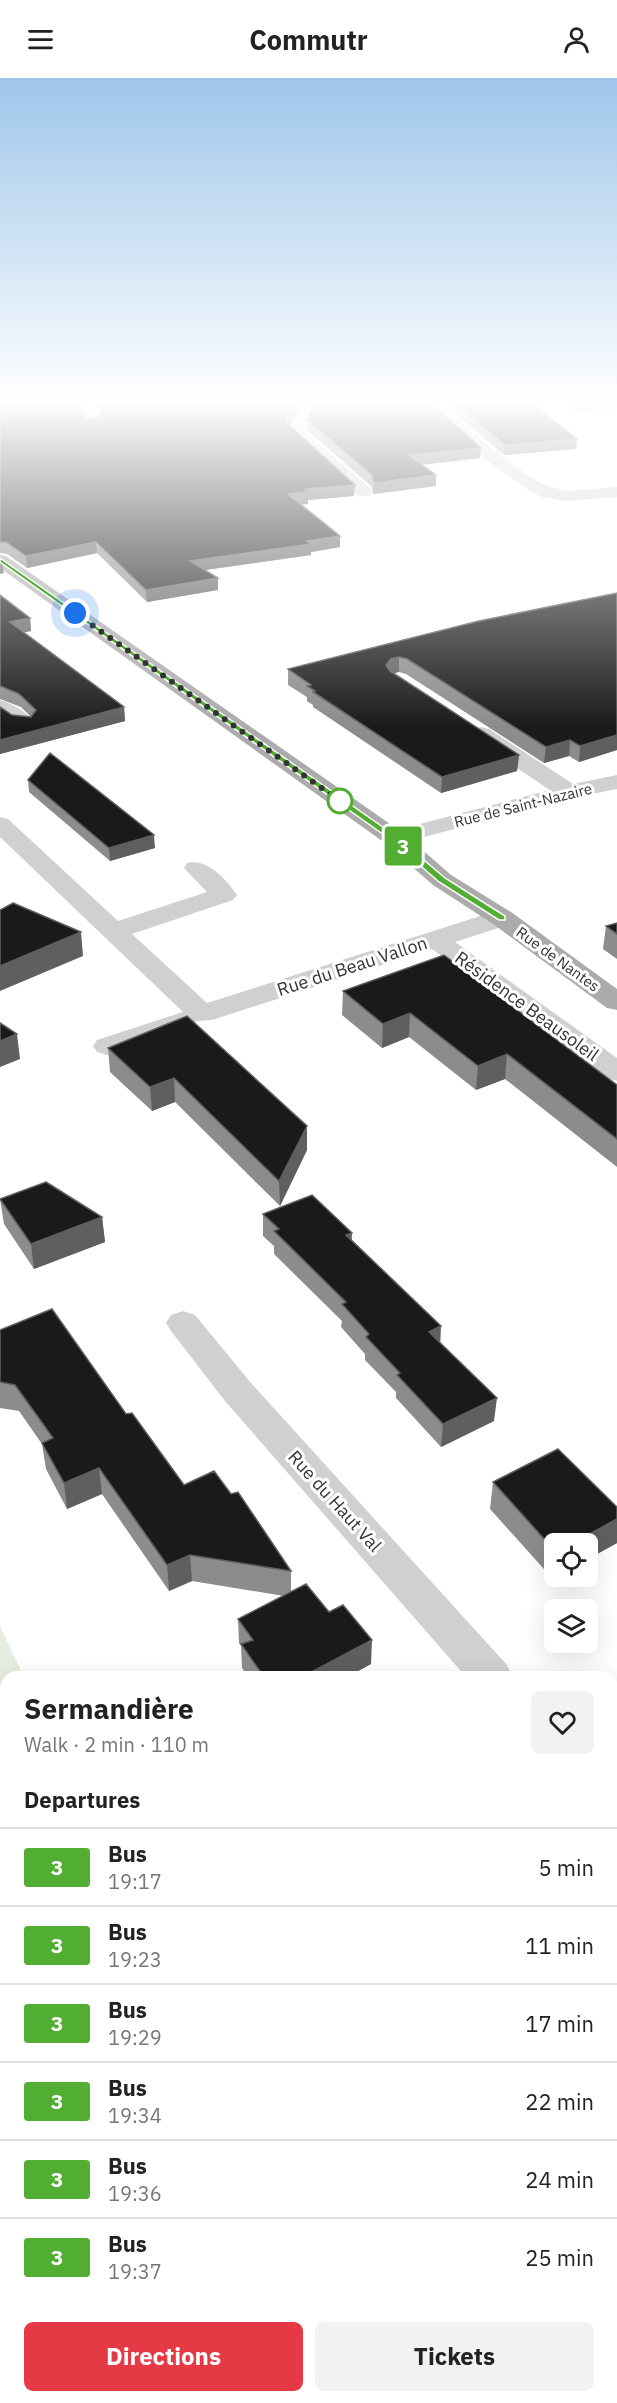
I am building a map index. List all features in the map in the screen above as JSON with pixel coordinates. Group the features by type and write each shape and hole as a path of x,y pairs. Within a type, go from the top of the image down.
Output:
{"main road":[{"name":"Rue de Nantes","path":"0,560 394,838 442,880 502,918 617,1002"}],"street":[{"path":"0,706 24,723"},
{"path":"468,725 569,792"},
{"name":"Rue de Saint-Nazaire","path":"394,838 569,792 617,782"},
{"path":"0,824 202,1014"},
{"path":"114,931 224,895 196,868"},
{"name":"Rue du Beau Vallon","path":"107,1046 502,918"},
{"name":"Résidence Beausoleil","path":"436,939 617,1072"},
{"name":"Rue du Haut Val","path":"183,1323 238,1392 487,1671"}],"shaded area":[{"path":"0,1626 21,1671 0,1671"}],"building":[{"path":"0,510 307,510 340,536 307,541 311,544 190,561 218,578 146,590 96,542 26,556 6,542 0,542"},
{"path":"617,593 617,735 580,746 570,740 546,747 407,659 399,657 391,659 386,665 390,671 519,755 442,777 313,692 315,691 307,686 311,685 288,669 479,621"},
{"path":"0,595 30,618 10,622 124,707 0,740 0,707 12,715 31,717 36,710 19,694 0,686"},
{"path":"50,753 154,835 109,848 28,780"},
{"path":"13,903 81,932 0,966 0,910"},
{"path":"617,923 617,934 606,926"},
{"path":"444,955 617,1085 617,1139 507,1054 478,1066 410,1013 383,1024 343,991"},
{"path":"187,1016 307,1126 279,1181 174,1078 150,1087 108,1048"},
{"path":"0,1023 17,1034 0,1041"},
{"path":"46,1182 102,1217 31,1244 0,1199"},
{"path":"312,1195 352,1233 346,1235 441,1326 429,1332 497,1398 443,1424 397,1375 400,1373 366,1337 369,1334 342,1304 346,1302 274,1231 279,1229 263,1214"},
{"path":"52,1309 126,1414 132,1413 184,1485 214,1471 231,1494 238,1492 291,1571 190,1555 167,1565 99,1468 64,1483 42,1443 53,1438 15,1385 0,1382 0,1330"},
{"path":"558,1449 617,1507 617,1519 591,1533 544,1533 544,1539 493,1482"},
{"path":"306,1584 329,1612 343,1605 372,1640 313,1671 260,1671 241,1644 253,1640 238,1619"}],"bus line":[{"name":"3","path":"0,560 394,838 442,880 502,918"}],"route":[{"path":"75,613 340,801"}]}
